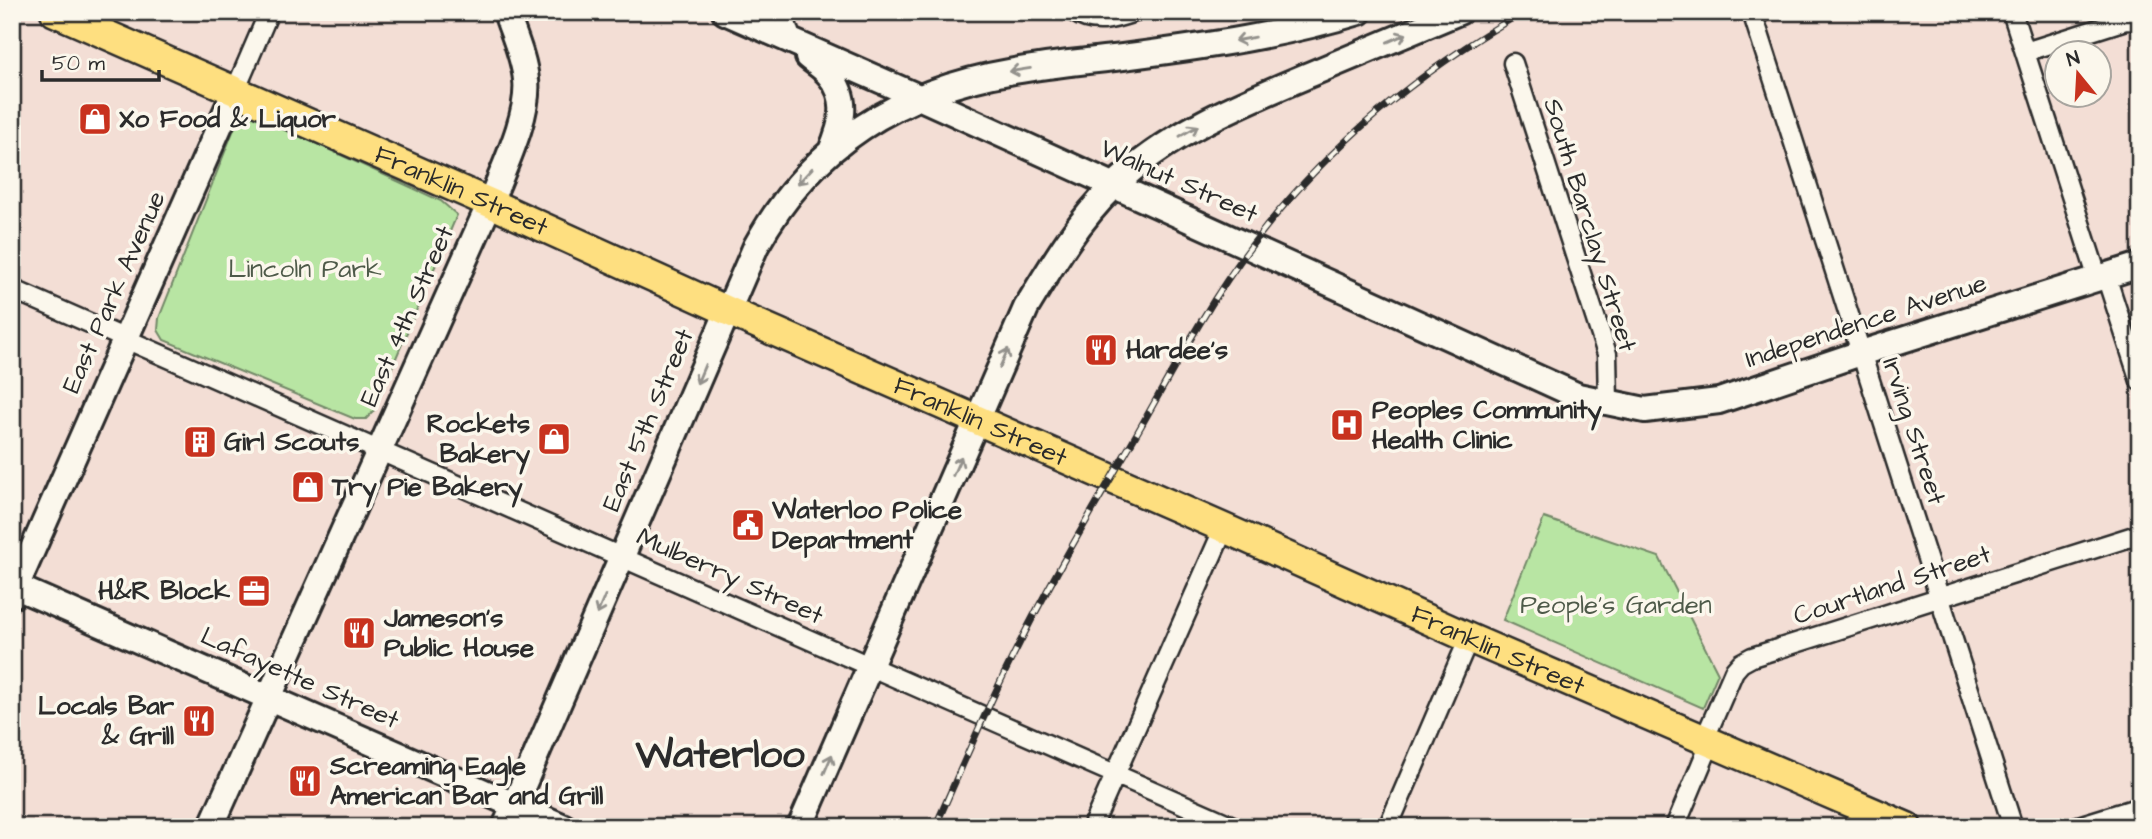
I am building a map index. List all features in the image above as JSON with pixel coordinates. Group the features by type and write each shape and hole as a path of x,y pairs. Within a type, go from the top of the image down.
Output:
{"main road":[{"name":"Franklin Street","path":"55,12 1469,638 1908,827"},
{"name":"East 4th Street","path":"211,827 490,203 517,132 525,101 526,82 506,12"},
{"name":"Walnut Street","path":"725,12 1578,396 1608,403"},
{"name":"East 5th Street","path":"510,816 756,246 771,220 804,176 862,126 887,112 954,85 1015,71 1255,38 1359,12"},
{"path":"800,827 1026,308 1069,238 1114,185 1170,142 1222,113 1459,12"},
{"path":"792,42 829,74 839,89 844,107 841,125 831,151"},
{"name":"East Park Avenue","path":"14,589 235,91"},
{"name":"Independence Avenue","path":"1608,403 1645,410 1719,401 2140,265"},
{"name":"Lafayette Street","path":"14,589 269,697 510,816 564,827"}],"street":[{"name":"East Park Avenue","path":"235,91 269,12"},
{"path":"783,12 792,42"},
{"path":"1075,13 1098,21 1135,12"},
{"name":"Irving Street","path":"1752,12 2013,827"},
{"path":"2012,12 2102,278 2140,381"},
{"path":"2025,52 2126,20 2140,21"},
{"name":"South Barclay Street","path":"1513,63 1607,354 1608,403"},
{"name":"Mulberry Street","path":"12,289 1235,827"},
{"path":"1092,827 1224,528"},
{"name":"Courtland Street","path":"1675,827 1734,671 1741,663 1752,657 2140,534"},
{"path":"1388,827 1469,638"},
{"path":"2075,827 2140,807"}],"green space":[{"name":"Lincoln Park","path":"245,114 252,114 441,201 457,215 373,412 366,419 355,419 164,340 158,330 159,318 236,124"},
{"name":"People's Garden","path":"1544,518 1659,557 1718,673 1703,708 1503,620"}],"railway":[{"path":"935,827 1000,682 1051,583 1201,321 1252,245 1310,176 1342,144 1447,60 1523,12"}],"place":[{"name":"Xo Food & Liquor","path":"95,119"},
{"name":"Hardee's","path":"1101,350"},
{"name":"Peoples Community Health Clinic","path":"1347,425"},
{"name":"Rockets Bakery","path":"554,439"},
{"name":"Girl Scouts","path":"200,442"},
{"name":"Try Pie Bakery","path":"308,487"},
{"name":"Waterloo Police Department","path":"748,525"},
{"name":"H&R Block","path":"254,591"},
{"name":"Jameson's Public House","path":"359,633"},
{"name":"Locals Bar & Grill","path":"199,721"},
{"name":"Screaming Eagle American Bar and Grill","path":"305,781"}],"district":[{"name":"Waterloo","path":"720,755"}]}
